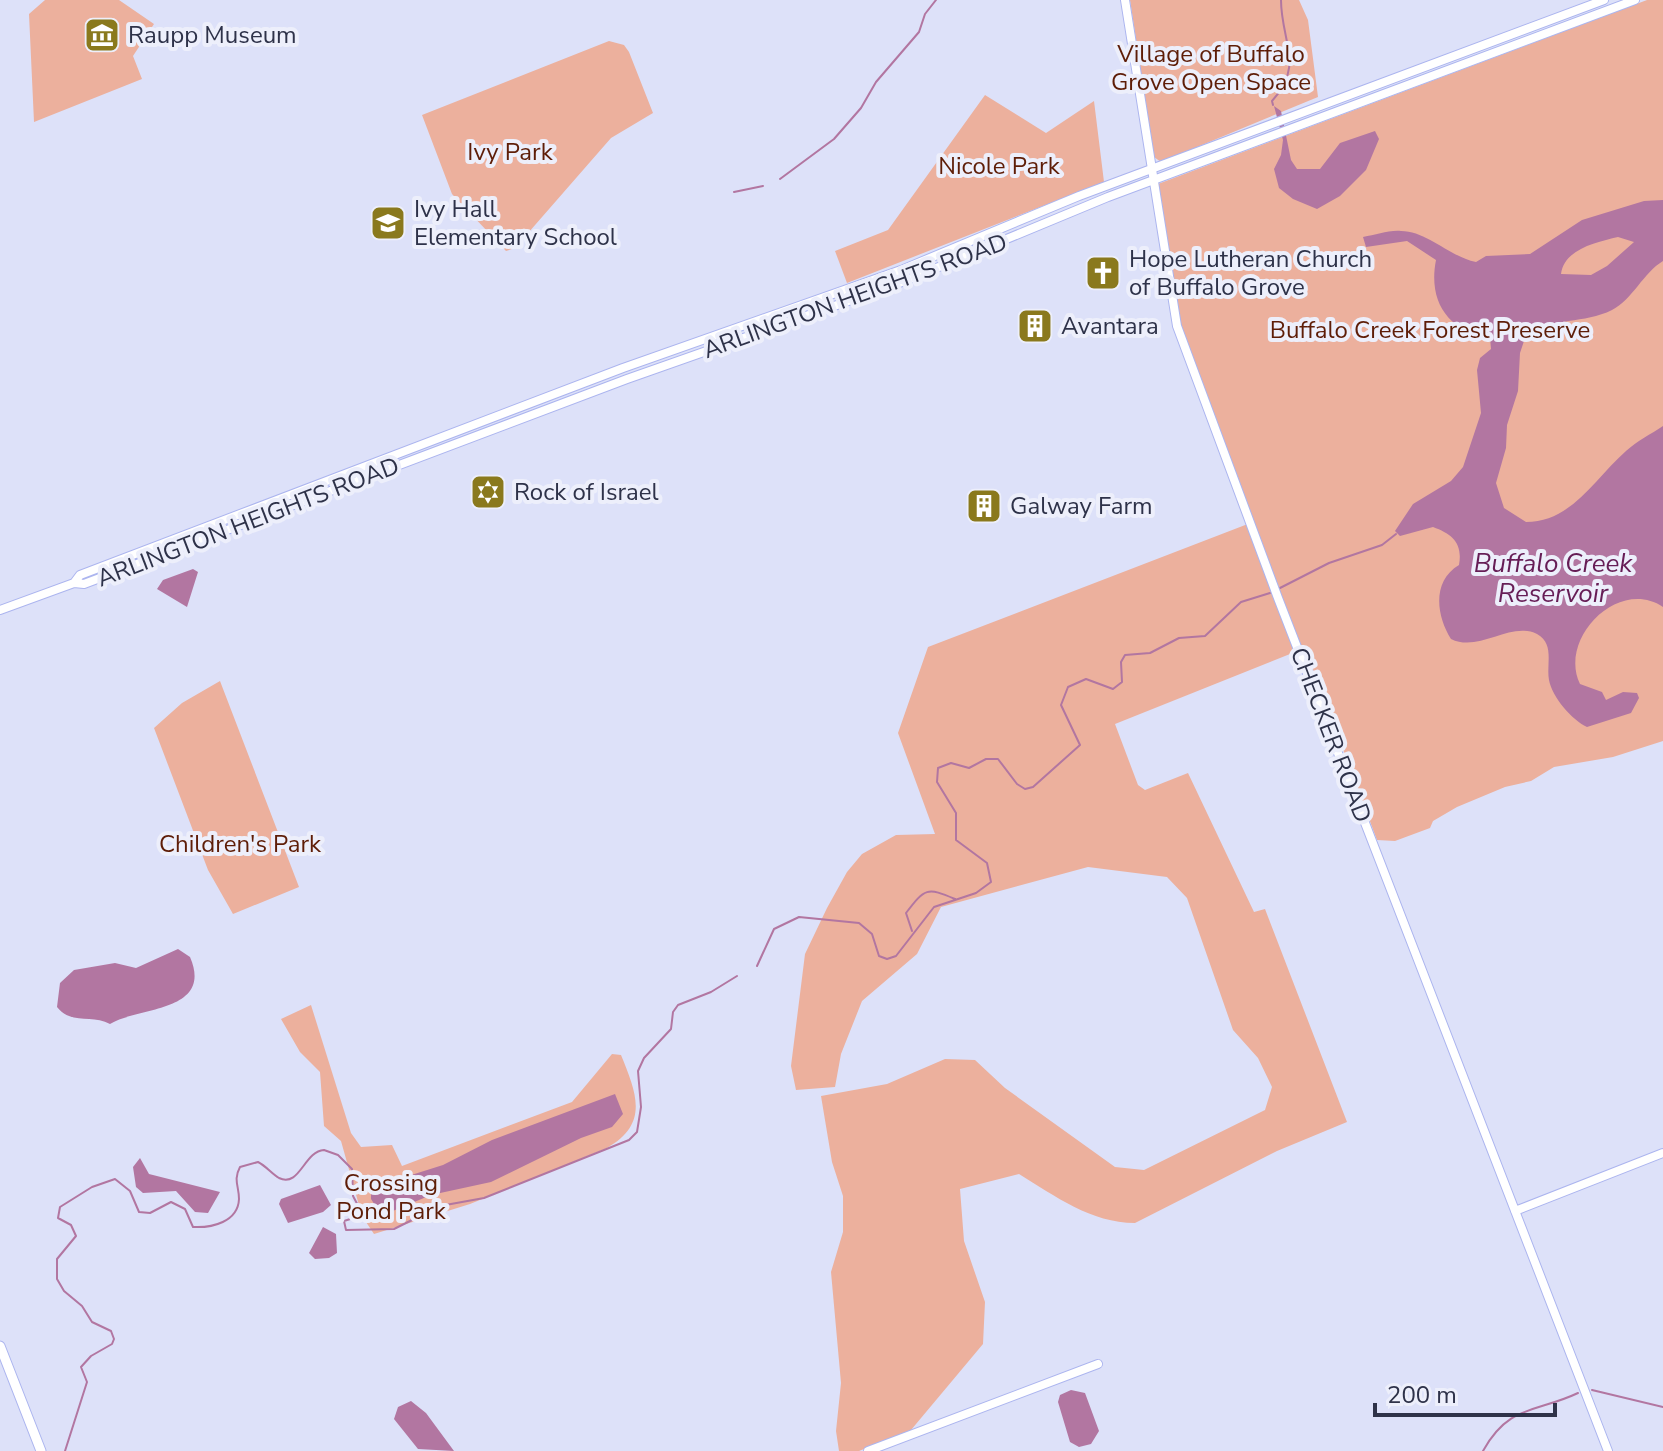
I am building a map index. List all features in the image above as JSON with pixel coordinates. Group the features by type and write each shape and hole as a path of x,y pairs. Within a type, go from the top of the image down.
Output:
{"main road":[{"name":"CHECKER ROAD","path":"1125,0 1177,326 1258,546 1608,1451"},
{"name":"ARLINGTON HEIGHTS ROAD","path":"74,583 80,575 94,569 543,399 901,270 1150,170 1604,0"},
{"name":"ARLINGTON HEIGHTS ROAD","path":"0,610 74,583 84,584 510,423 905,281 1153,181 1635,0"},
{"path":"510,423 511,419 543,399"},
{"path":"1515,1211 1663,1153"},
{"path":"0,1338 5,1357"},
{"path":"0,1346 41,1451"},
{"path":"868,1451 1098,1364"}],"green space":[{"path":"45,0 119,0 154,24 133,56 142,79 34,122 29,14"},
{"name":"Village of Buffalo Grove Open Space","path":"1130,0 1299,0 1308,20 1318,97 1161,162 1154,157"},
{"name":"Buffalo Creek Forest Preserve","path":"1647,0 1663,0 1663,741 1613,757 1554,767 1531,781 1505,787 1457,807 1433,821 1430,828 1395,841 1377,840 1305,648 1115,724 1138,785 1145,790 1188,773 1254,912 1265,909 1347,1122 1277,1151 1135,1223 1088,1213 1019,1174 960,1189 964,1241 985,1302 983,1344 911,1430 859,1451 839,1451 836,1431 841,1383 831,1272 843,1232 843,1196 832,1162 821,1096 887,1084 945,1059 975,1060 1005,1088 1115,1167 1144,1170 1265,1110 1272,1087 1258,1058 1233,1030 1187,898 1167,877 1088,867 941,907 917,954 862,1001 841,1054 835,1087 796,1090 791,1066 805,954 847,872 862,854 896,835 935,834 898,733 928,647 1253,522 1177,316 1158,184"},
{"name":"Ivy Park","path":"609,41 624,45 629,52 653,113 611,138 515,248 506,251 452,194 422,115"},
{"name":"Nicole Park","path":"985,95 1046,133 1094,101 1104,182 847,283 835,251 888,230"},
{"name":"Children's Park","path":"220,681 299,887 233,914 208,870 154,728 182,703"},
{"name":"Crossing Pond Park","path":"311,1005 351,1133 361,1147 392,1145 402,1166 572,1102 612,1054 621,1055 631,1083 635,1095 634,1118 620,1139 607,1148 470,1204 374,1234 362,1216 341,1141 324,1126 320,1072 300,1052 281,1019"}],"water":[{"path":"1274,106 1281,111 1291,160 1297,169 1320,169 1340,143 1375,131 1379,139 1366,170 1340,196 1317,209 1293,199 1279,188 1274,169 1281,155 1283,140"},
{"name":"Buffalo Creek Reservoir","path":"1663,200 1663,261 1612,310 1547,325 1526,335 1520,353 1518,391 1507,425 1506,448 1496,483 1504,508 1526,522 1557,515 1582,497 1626,451 1663,426 1663,607 1646,600 1628,600 1611,606 1596,617 1585,632 1577,649 1575,667 1580,684 1602,692 1606,700 1623,692 1637,693 1639,698 1631,713 1587,727 1569,714 1554,694 1549,680 1548,649 1543,638 1537,634 1516,631 1472,642 1451,639 1442,620 1439,599 1444,580 1459,565 1455,540 1433,527 1400,536 1395,531 1413,504 1451,481 1463,467 1481,413 1477,370 1480,358 1491,349 1490,338 1462,329 1444,312 1435,288 1436,260 1407,241 1366,247 1363,237 1391,231 1411,232 1476,262 1486,256 1530,254 1582,220 1644,201","holes":["1618,237 1634,242 1607,266 1591,275 1561,274 1568,258 1583,248"]},
{"path":"193,569 198,572 187,607 157,589 163,580"},
{"path":"178,949 190,957 195,975 191,989 169,1005 110,1024 75,1018 57,1007 60,983 74,970 115,963 136,968"},
{"path":"615,1094 623,1114 612,1127 581,1138 491,1182 431,1195 388,1213 378,1210 371,1199 371,1180 405,1177 443,1165 492,1140"},
{"path":"140,1158 149,1174 220,1192 208,1213 195,1212 176,1191 143,1193 136,1187 133,1167"},
{"path":"320,1185 331,1205 323,1212 288,1223 279,1204 281,1199"},
{"path":"323,1227 336,1234 337,1253 329,1258 315,1259 309,1253"},
{"path":"1071,1390 1085,1393 1099,1431 1091,1444 1079,1447 1070,1442 1058,1402 1060,1395"},
{"path":"411,1401 426,1413 454,1451 418,1449 394,1419 398,1407"}],"waterway":[{"path":"780,179 834,139 861,108 876,82 919,32 925,14 936,0"},
{"path":"1273,105 1272,101 1287,76 1289,64 1281,0"},
{"path":"734,192 763,186"},
{"path":"1280,588 1329,563 1382,545 1396,534"},
{"path":"757,966 774,929 799,917 859,923 872,934 879,956 887,959 896,956 934,907 976,893 991,882 987,863 956,840 956,813 937,782 938,768 951,763 969,768 986,759 998,759 1017,784 1025,789 1033,787 1080,745 1061,705 1068,687 1086,679 1113,689 1122,682 1121,662 1125,655 1150,653 1179,638 1205,636 1241,602 1270,593"},
{"path":"912,931 906,913 922,894 932,892 955,899"},
{"path":"65,1451 87,1382 81,1367 91,1356 112,1344 114,1339 111,1331 92,1322 57,1279 57,1259 76,1236 71,1225 58,1218 60,1207 92,1187 115,1179 130,1191 139,1212 150,1213 171,1202 185,1209 193,1227 208,1226 223,1222 238,1207 240,1167 258,1162 286,1180 297,1174 311,1156 324,1150 338,1155 352,1169 353,1196 363,1215 344,1221 346,1230 394,1229 440,1206 484,1198 629,1140 637,1132 641,1107 638,1071 644,1058 671,1029 673,1012 678,1005 711,992 737,976"},
{"path":"1592,1390 1663,1407"},
{"path":"1483,1451 1493,1436 1513,1417 1578,1393"}],"place":[{"name":"Raupp Museum","path":"102,35"},
{"name":"Ivy Hall Elementary School","path":"388,223"},
{"name":"Hope Lutheran Church of Buffalo Grove","path":"1103,273"},
{"name":"Avantara","path":"1035,326"},
{"name":"Rock of Israel","path":"488,492"},
{"name":"Galway Farm","path":"984,506"}]}
